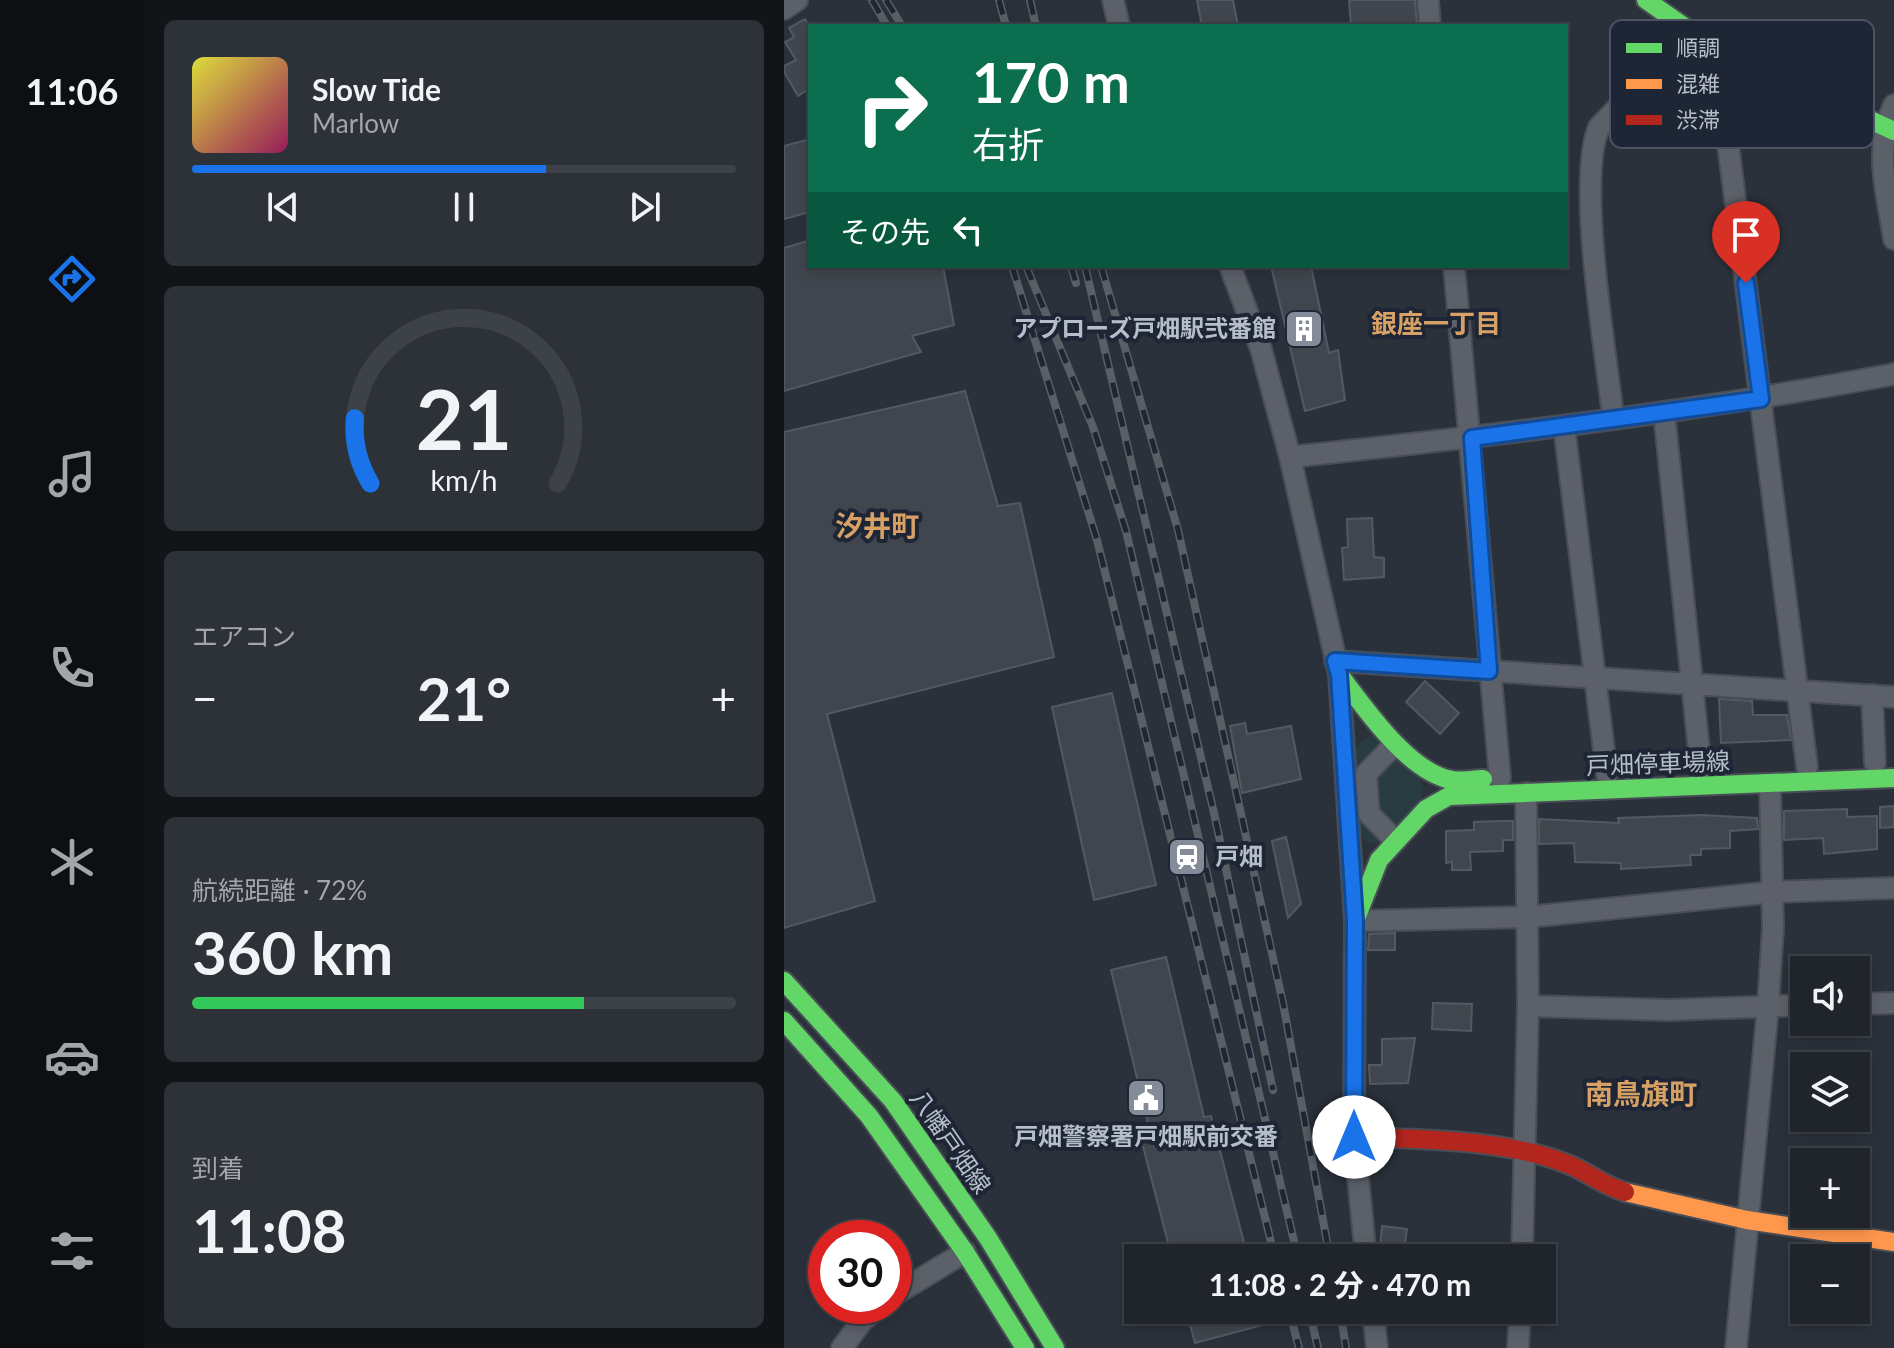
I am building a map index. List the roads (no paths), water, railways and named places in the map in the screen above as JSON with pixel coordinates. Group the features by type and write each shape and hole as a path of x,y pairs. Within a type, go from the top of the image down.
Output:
{"main road":[{"path":"1646,0 1673,20"},
{"path":"1337,667 1365,708 1427,771 1433,789 1426,809"},
{"name":"戸畑停車場線","path":"1427,771 1450,780 1884,763"},
{"name":"戸畑停車場線","path":"1355,921 1379,860 1426,809 1449,796 1894,778"},
{"name":"八幡戸畑線","path":"784,981 893,1101 988,1238 1055,1348"},
{"path":"784,1021 869,1116 965,1252 1025,1348"},
{"path":"1354,1137 1420,1139 1526,1152 1571,1165 1605,1186 1747,1220 1894,1242"}],"street":[{"path":"784,9 797,0"},
{"path":"1113,0 1119,24"},
{"path":"1428,0 1430,24"},
{"path":"1894,105 1889,130 1881,148 1894,239"},
{"path":"1610,116 1599,127 1592,143 1591,207 1613,417"},
{"path":"1729,148 1807,767"},
{"path":"1231,268 1261,349 1290,457 1337,667 1355,921 1354,1137 1365,1244"},
{"path":"1454,268 1472,438 1500,778"},
{"path":"1290,457 1472,438 1761,399 1894,374"},
{"path":"1664,412 1701,770"},
{"path":"1564,426 1607,775"},
{"path":"1337,667 1489,671 1894,697"},
{"path":"1872,695 1884,763"},
{"path":"1392,747 1366,774 1361,791 1369,814 1392,837"},
{"path":"1736,1348 1768,1006 1773,892 1770,784"},
{"path":"1523,1244 1528,1006 1526,793"},
{"path":"1355,921 1528,917 1773,892 1894,888"},
{"path":"1870,1004 1894,1003"},
{"path":"1528,1006 1669,1010 1790,1005"},
{"path":"912,1284 965,1252"},
{"path":"842,1348 860,1324"},
{"path":"1374,1324 1377,1348"},
{"path":"1518,1348 1519,1324"}],"railway":[{"path":"872,0 886,24"},
{"path":"886,0 901,24"},
{"path":"999,0 1005,24"},
{"path":"1030,0 1036,24"},
{"path":"1013,268 1097,540 1272,1244"},
{"path":"1027,268 1093,427 1126,531 1295,1244"},
{"path":"1072,268 1076,283"},
{"path":"1085,268 1214,813 1273,1090"},
{"path":"1102,268 1178,530 1283,1003 1327,1244"},
{"path":"1293,1324 1299,1348"},
{"path":"1312,1324 1318,1348"},
{"path":"1342,1324 1346,1348"}],"place":[{"name":"アプローズ戸畑駅弐番館","path":"1304,329"},
{"name":"戸畑","path":"1187,857"},
{"name":"戸畑警察署戸畑駅前交番","path":"1146,1098"}],"district":[{"name":"銀座一丁目","path":"1436,324"},
{"name":"汐井町","path":"877,526"},
{"name":"南鳥旗町","path":"1641,1094"}]}
